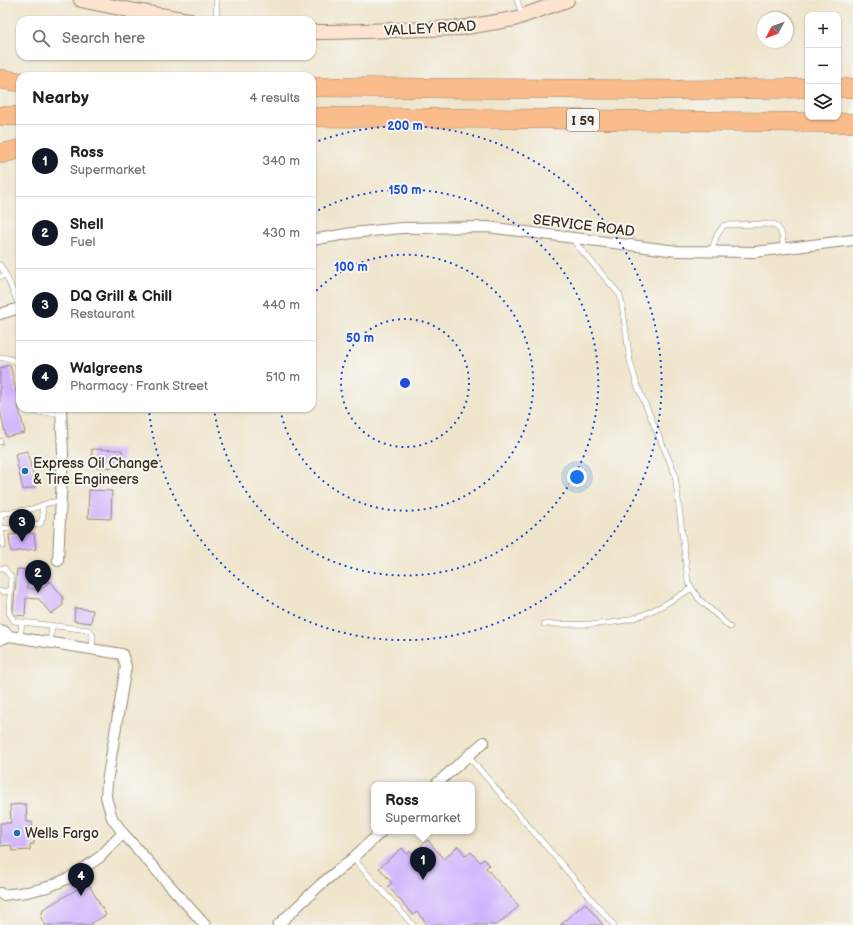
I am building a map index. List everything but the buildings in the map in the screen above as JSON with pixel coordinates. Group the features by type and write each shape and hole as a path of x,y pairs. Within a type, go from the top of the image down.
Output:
{"highway":[{"path":"0,79 16,81"},
{"path":"0,86 16,86"},
{"name":"I 59","path":"316,88 679,90 805,88"},
{"path":"841,88 853,88"},
{"path":"0,116 16,116"},
{"name":"I 59","path":"316,117 853,124"},
{"path":"316,128 426,127 545,119"},
{"path":"0,154 16,150"}],"street":[{"path":"81,0 165,16"},
{"name":"VALLEY ROAD","path":"316,32 462,28 514,19 567,0"},
{"name":"SERVICE ROAD","path":"316,239 352,233 402,228 487,227 677,251 755,252 853,240"},
{"path":"0,314 16,309"},
{"path":"58,561 62,454 61,412"},
{"path":"0,630 4,631 5,638 20,637 122,654 126,666 107,782 106,797 112,818 123,833 205,925"},
{"path":"438,782 484,742"},
{"path":"1,896 48,887 69,878 100,856 123,833"},
{"path":"278,925 320,885 353,858 379,834"}],"lane":[{"path":"216,0 217,16"},
{"path":"517,0 522,16"},
{"path":"711,252 717,235 724,224 774,224 779,228 783,238 783,249"},
{"path":"571,238 620,295 624,311 630,361 636,385 675,474 688,582 699,599 730,627"},
{"path":"0,265 16,299"},
{"path":"0,277 6,275"},
{"path":"0,358 12,359 16,362"},
{"path":"4,546 0,514 32,509 60,501"},
{"path":"2,529 40,524 43,517 42,506"},
{"path":"0,568 4,568 11,577 9,614 14,620 89,630 93,636 92,649"},
{"path":"544,624 616,622 638,616 674,600 692,588"},
{"path":"0,591 10,592"},
{"path":"20,637 22,622"},
{"path":"50,642 52,625"},
{"path":"468,756 614,925"},
{"path":"353,858 413,925"}],"place":[{"name":"Express Oil Change & Tire Engineers","path":"25,471"},
{"name":"DQ Grill & Chill","path":"22,542"},
{"name":"Shell","path":"38,593"},
{"name":"Wells Fargo","path":"17,833"},
{"name":"Ross","path":"423,880"},
{"name":"Walgreens","path":"81,896"}]}
